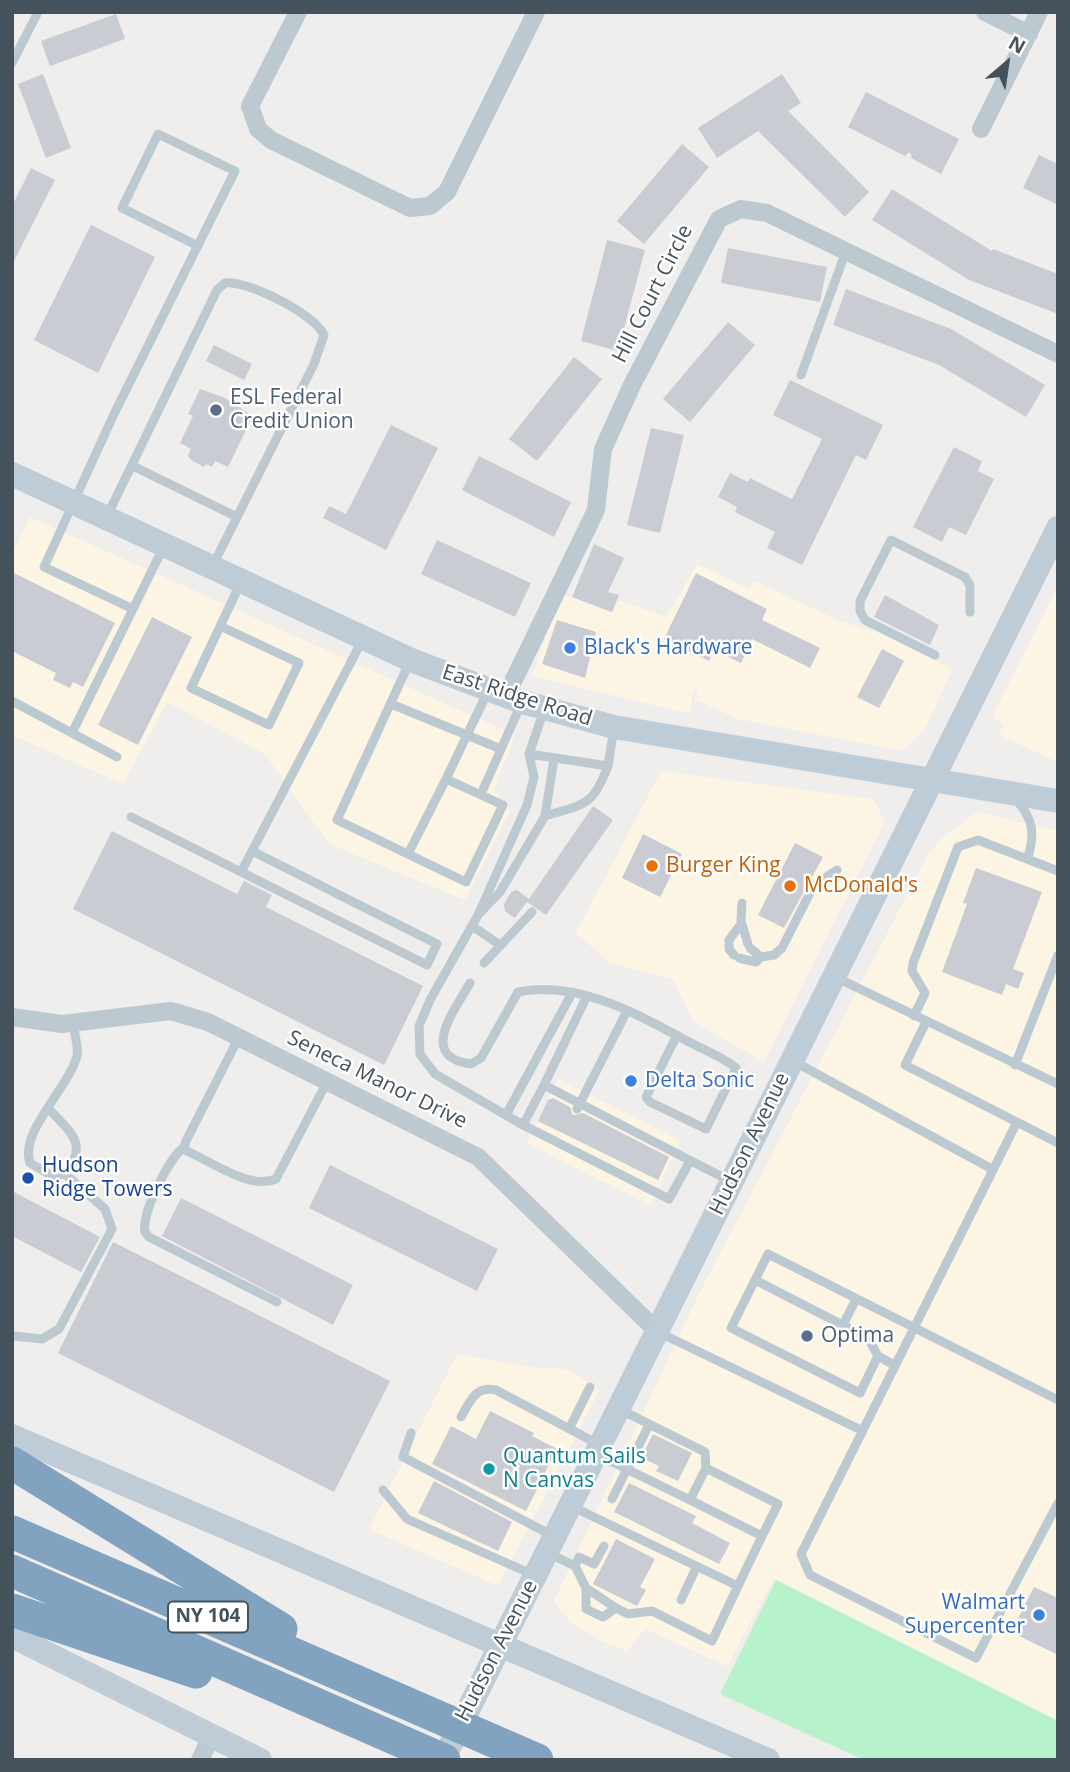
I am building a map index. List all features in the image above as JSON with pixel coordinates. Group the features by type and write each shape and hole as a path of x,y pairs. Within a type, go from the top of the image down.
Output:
{"highway":[{"path":"12,1464 206,1585 403,1702"},
{"name":"NY 104","path":"12,1532 528,1756"},
{"name":"NY 104","path":"12,1571 444,1760"},
{"path":"12,1610 387,1734"}],"main road":[{"name":"East Ridge Road","path":"12,474 411,660 515,699 614,726 1058,801"},
{"name":"Hudson Avenue","path":"444,1760 1058,528"},
{"path":"12,1436 499,1647 768,1760"},
{"path":"12,1636 260,1760"}],"street":[{"path":"298,12 250,106 258,129 271,140 410,208 430,206 447,192 536,12"},
{"path":"985,12 1029,34"},
{"path":"981,128 1040,12"},
{"name":"Hill Court Circle","path":"515,699 596,510 603,449 719,219 739,209 760,210 1058,354"},
{"name":"Seneca Manor Drive","path":"12,1017 35,1023 73,1024 171,1011 208,1021 478,1157 658,1332"},
{"path":"200,1760 212,1735"}],"lane":[{"path":"12,63 38,12"},
{"path":"133,610 44,567 234,171 158,134 122,208 198,246"},
{"path":"801,375 846,251"},
{"path":"106,518 217,290 225,283 246,285 315,321 324,335 314,364 212,567"},
{"path":"133,466 237,517"},
{"path":"934,655 865,620 860,611 860,601 891,540 965,577 970,584 970,612"},
{"path":"72,733 165,545"},
{"path":"220,626 299,663 269,725 191,688 220,626 242,581"},
{"path":"240,872 363,637"},
{"path":"411,660 337,820 466,882 503,805 446,779"},
{"path":"408,854 467,736 515,699"},
{"path":"481,794 501,749 515,699"},
{"path":"515,699 534,777 527,805 478,915 430,1000 419,1026 417,1041 425,1065 435,1074 523,1125 577,1146 594,1161 669,1199 690,1161"},
{"path":"12,701 117,757"},
{"path":"391,704 501,749"},
{"path":"545,816 572,808 595,796 608,765 614,726"},
{"path":"529,754 608,765"},
{"path":"478,915 500,892 545,816 554,759"},
{"path":"1002,792 1016,799 1031,824 1034,837 1027,859"},
{"path":"131,817 426,965 437,944 252,851"},
{"path":"914,1016 925,993 912,971 913,963 958,847 978,840 1058,871"},
{"path":"741,924 729,940 729,949 736,956 756,962 761,957 774,955 782,948 814,885 837,870"},
{"path":"742,903 741,924 749,946 761,957"},
{"path":"484,963 532,912"},
{"path":"472,926 500,945"},
{"path":"1015,1065 1058,955"},
{"path":"833,976 926,1023 1058,1084"},
{"path":"470,984 443,1034 442,1045 450,1056 471,1064 481,1058 518,992 540,987 601,998 677,1035 736,1068 706,1129 650,1102 646,1097 677,1035"},
{"path":"506,1115 572,993"},
{"path":"523,1125 587,996"},
{"path":"579,1107 627,1011"},
{"path":"926,1023 905,1065 1058,1143"},
{"path":"49,1109 74,1136 78,1149 75,1162 65,1174 52,1176 30,1163 26,1152 30,1138 78,1055 73,1024"},
{"path":"239,1037 184,1147 172,1159 146,1214 145,1232 149,1237 278,1302"},
{"path":"791,1060 992,1169"},
{"path":"184,1147 187,1152 254,1182 267,1183 276,1179 328,1080"},
{"path":"544,1085 613,1125 732,1182"},
{"path":"1017,1122 801,1554 810,1575 976,1658 1058,1503"},
{"path":"594,1161 599,1151"},
{"path":"616,1172 621,1162"},
{"path":"636,1182 641,1172"},
{"path":"13,1336 42,1339 60,1329 112,1230 105,1209 65,1174"},
{"path":"877,1356 860,1393 731,1328 768,1254 1058,1400"},
{"path":"755,1280 868,1338 877,1356 894,1365"},
{"path":"843,1325 856,1299"},
{"path":"658,1332 861,1430"},
{"path":"569,1429 590,1387"},
{"path":"461,1417 475,1392 484,1388 496,1390 569,1429 627,1469 762,1536"},
{"path":"619,1410 705,1452 706,1468 690,1500"},
{"path":"612,1500 649,1424"},
{"path":"411,1433 403,1457 551,1544 575,1566 586,1588 628,1614 652,1611 712,1641 778,1504 706,1468"},
{"path":"383,1490 407,1519 535,1576"},
{"path":"571,1506 738,1586"},
{"path":"575,1566 579,1557 594,1564 604,1546"},
{"path":"681,1600 697,1566"},
{"path":"586,1588 584,1601 591,1614 603,1617 616,1608"}],"shaded area":[{"path":"30,517 515,735 494,790 510,810 465,900 329,844 265,754 167,702 123,784 12,735 12,553"},
{"path":"697,564 749,589 754,581 842,622 876,632 953,669 923,732 901,751 738,719 694,699 702,678 692,695 690,714 532,676 561,593 612,613 618,600 666,617"},
{"path":"1058,587 1058,762 999,735 1004,724 992,717"},
{"path":"661,771 873,799 885,822 764,1062 694,1022 673,979 610,963 576,933"},
{"path":"977,812 1058,831 1058,1720 774,1578 727,1666 645,1629 627,1651 601,1641 570,1622 554,1601 698,1296 929,853 943,837"},
{"path":"558,1079 681,1141 650,1205 527,1143"},
{"path":"457,1354 529,1367 566,1369 600,1389 498,1586 369,1529"}],"green space":[{"path":"776,1580 1058,1721 1058,1760 864,1760 720,1694"}],"building":[{"path":"116,14 125,39 50,66 41,41"},
{"path":"43,74 71,148 46,158 18,84"},
{"path":"782,74 801,103 788,111 869,192 845,217 758,131 717,158 698,128"},
{"path":"866,92 959,139 941,174 911,158 909,152 905,156 848,127"},
{"path":"682,144 709,167 644,244 617,221"},
{"path":"1039,155 1058,164 1058,205 1023,188"},
{"path":"31,168 55,180 12,265 12,206"},
{"path":"892,189 992,251 993,249 1058,274 1058,314 969,280 872,220"},
{"path":"91,225 155,257 98,373 34,340"},
{"path":"607,240 645,250 618,351 581,341"},
{"path":"728,248 827,267 820,302 721,283"},
{"path":"846,289 951,329 1045,385 1026,417 939,365 833,325"},
{"path":"728,322 755,345 690,422 663,399"},
{"path":"214,345 252,364 244,380 206,361"},
{"path":"574,357 602,379 537,461 509,439"},
{"path":"790,380 883,425 866,460 856,455 802,565 767,548 775,532 735,512 737,507 718,497 730,473 748,482 750,478 792,499 822,439 773,415"},
{"name":"ESL Federal Credit Union","path":"200,389 225,398 253,416 228,467 215,461 212,467 206,464 204,467 191,460 188,456 191,449 180,443 193,416 188,414"},
{"path":"391,425 438,448 386,550 323,518 329,506 346,514"},
{"path":"651,428 684,435 660,533 627,525"},
{"path":"954,447 982,461 978,471 994,479 966,535 949,527 942,542 913,527"},
{"path":"479,456 571,502 554,537 462,490"},
{"path":"437,540 531,583 515,617 421,574"},
{"path":"594,544 624,558 608,592 619,595 612,612 572,597"},
{"path":"12,572 115,623 83,687 73,682 70,688 53,680 56,673 12,651"},
{"path":"696,573 767,609 762,620 820,648 810,668 752,639 741,663 714,650 709,661 664,639"},
{"path":"885,595 939,625 930,645 874,617"},
{"path":"152,617 192,637 138,745 98,725"},
{"name":"Black's Hardware","path":"557,620 596,632 585,678 542,664"},
{"path":"882,649 904,661 879,708 857,697"},
{"path":"593,806 613,820 546,915 527,902 515,918 505,911 504,904 511,892 517,890 529,899"},
{"path":"112,831 237,894 244,881 272,895 266,907 423,986 384,1065 73,909"},
{"name":"Burger King","path":"643,834 682,854 660,897 622,878"},
{"name":"McDonald's","path":"795,843 823,857 784,928 758,915"},
{"path":"976,868 1042,892 1013,969 1024,973 1018,989 1006,984 1002,995 942,972 967,904 963,903"},
{"path":"553,1098 570,1107 573,1115 583,1113 669,1157 658,1180 538,1121 548,1100"},
{"path":"330,1165 498,1249 477,1291 309,1208"},
{"path":"12,1191 100,1237 81,1272 12,1236"},
{"path":"181,1198 353,1285 333,1325 162,1236"},
{"path":"113,1242 390,1381 334,1492 58,1353"},
{"name":"Quantum Sails N Canvas","path":"490,1411 534,1433 532,1436 557,1449 526,1511 432,1464 451,1426 476,1439"},
{"path":"653,1434 692,1453 678,1481 656,1471 659,1466 641,1458"},
{"path":"434,1481 512,1522 498,1551 418,1513"},
{"path":"629,1483 696,1516 692,1523 730,1543 719,1564 614,1512"},
{"path":"616,1539 655,1559 640,1587 646,1590 637,1606 593,1584"},
{"name":"Walmart Supercenter","path":"1034,1587 1058,1598 1058,1655 1011,1632"}],"place":[{"name":"ESL Federal Credit Union","path":"216,410"},
{"name":"Black's Hardware","path":"570,648"},
{"name":"Burger King","path":"652,866"},
{"name":"McDonald's","path":"790,886"},
{"name":"Delta Sonic","path":"631,1081"},
{"name":"Hudson Ridge Towers","path":"28,1178"},
{"name":"Optima","path":"807,1336"},
{"name":"Quantum Sails N Canvas","path":"489,1469"},
{"name":"Walmart Supercenter","path":"1039,1615"}]}
